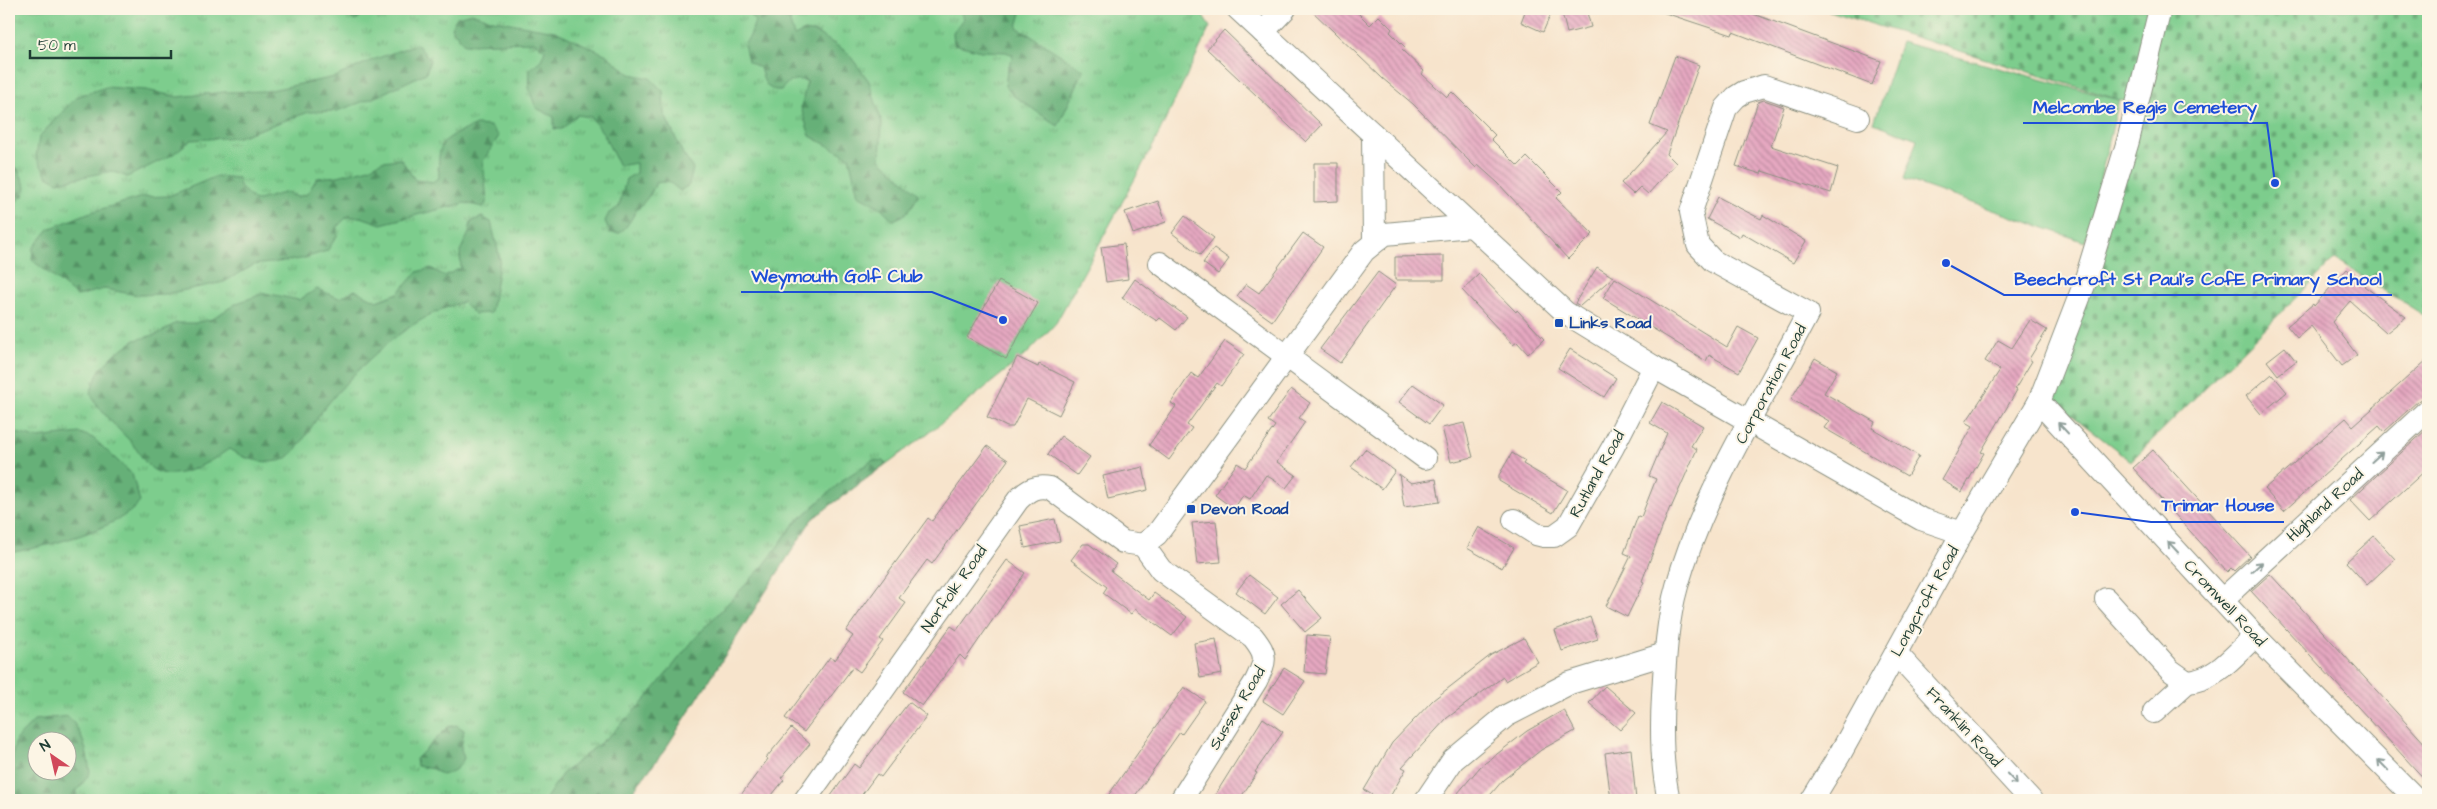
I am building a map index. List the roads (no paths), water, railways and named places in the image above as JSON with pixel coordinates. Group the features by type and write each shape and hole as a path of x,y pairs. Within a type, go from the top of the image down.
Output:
{"street":[{"path":"1238,9 1566,313 1750,423 1921,519 1962,533"},
{"path":"1262,32 1285,9"},
{"name":"Longcroft Road","path":"1812,800 1962,533 2039,402 2087,276 2128,142 2160,9"},
{"name":"Corporation Road","path":"1669,800 1662,754 1665,654 1677,588 1695,532 1808,314 1713,261 1698,245 1691,212 1726,108 1736,97 1744,92 1764,86 1858,118"},
{"path":"1373,134 1374,242"},
{"path":"1143,545 1156,534 1288,358 1364,251 1385,234 1471,226"},
{"path":"1160,263 1424,458"},
{"name":"Rutland Road","path":"1514,520 1544,536 1554,536 1568,526 1613,447 1654,367"},
{"name":"Cromwell Road","path":"2039,402 2255,636 2417,800"},
{"name":"Highland Road","path":"2222,600 2428,410"},
{"name":"Norfolk Road","path":"805,800 1027,490 1041,486 1050,488 1123,542 1143,545"},
{"name":"Sussex Road","path":"1143,545 1161,570 1253,637 1263,650 1265,662 1256,681 1181,800"},
{"path":"2106,599 2170,670 2187,682 2200,682 2212,675 2255,636"},
{"name":"Franklin Road","path":"1896,653 2031,800"},
{"path":"1426,800 1453,760 1506,716 1570,683 1665,654"},
{"path":"2154,712 2187,682"}],"place":[{"name":"Melcombe Regis Cemetery","path":"2275,183"},
{"name":"Beechcroft St Paul's CofE Primary School","path":"1946,263"},
{"name":"Weymouth Golf Club","path":"1003,320"},
{"name":"Links Road","path":"1559,323"},
{"name":"Devon Road","path":"1191,509"},
{"name":"Trimar House","path":"2075,512"}]}
